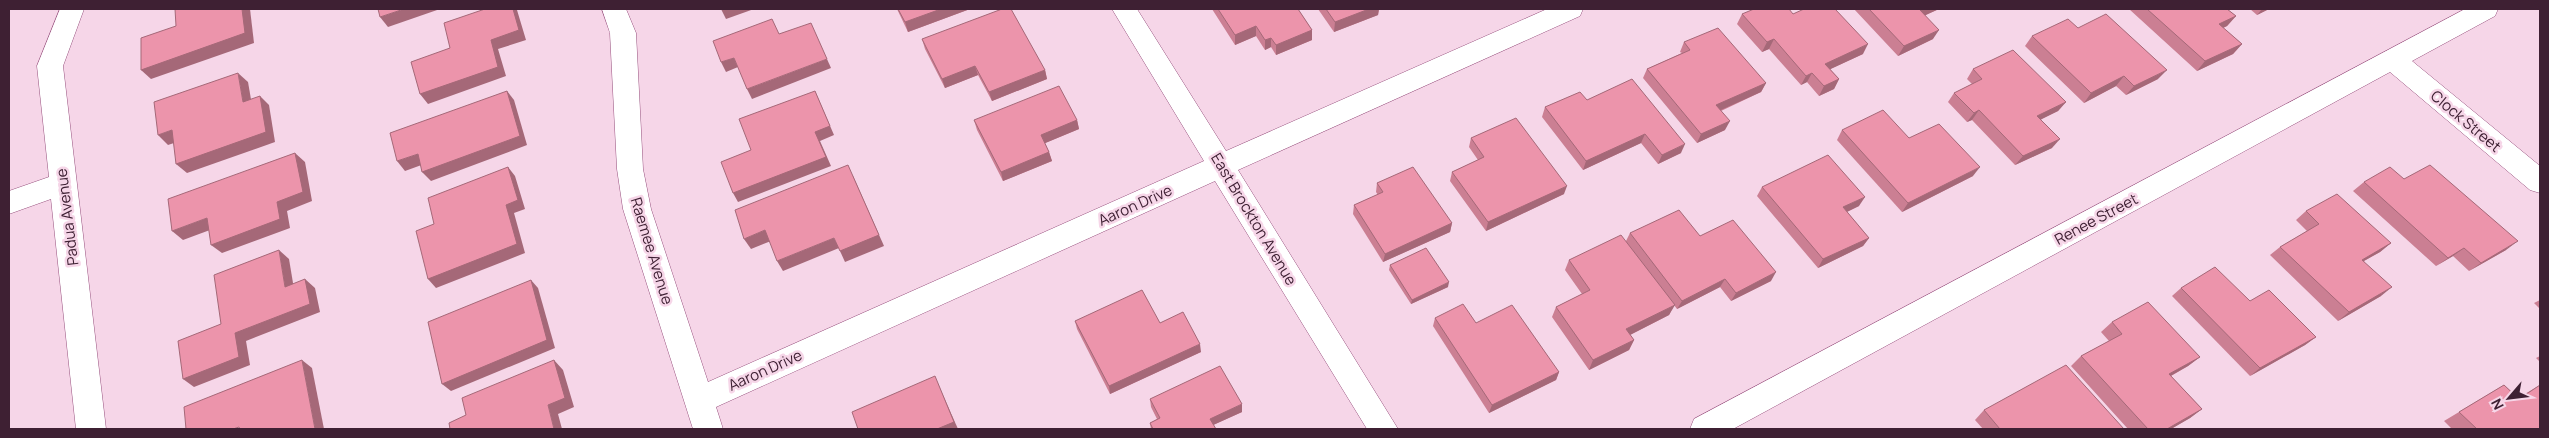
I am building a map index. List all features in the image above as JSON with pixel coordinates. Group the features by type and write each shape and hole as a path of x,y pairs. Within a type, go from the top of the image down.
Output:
{"street":[{"name":"Padua Avenue","path":"72,9 50,66 91,429"},
{"name":"Raemee Avenue","path":"614,9 622,33 630,169 637,209 708,429"},
{"name":"East Brockton Avenue","path":"1124,9 1383,429"},
{"name":"Aaron Drive","path":"699,400 1571,9"},
{"name":"Renee Street","path":"1705,429 2486,9"},
{"name":"Clock Street","path":"2392,59 2540,182"},
{"path":"9,202 64,183"}],"building":[{"path":"175,9 242,9 245,33 141,70 141,38 176,26"},
{"path":"378,9 404,9 380,17"},
{"path":"485,9 513,9 519,30 491,40 498,67 420,94 411,62 450,48 444,23"},
{"path":"898,9 941,9 905,22"},
{"path":"1002,9 1011,9 1045,70 989,92 975,66 942,79 922,39"},
{"path":"1218,9 1298,9 1312,30 1276,45 1271,38 1265,40 1256,26 1235,35"},
{"path":"1326,9 1369,9 1335,22"},
{"path":"1754,9 1789,9 1793,14 1804,9 1835,9 1868,44 1825,64 1839,79 1824,86 1812,73 1806,76 1774,39 1767,42 1742,14"},
{"path":"1869,9 1924,9 1920,10 1939,30 1904,46"},
{"path":"2147,9 2227,9 2236,16 2219,24 2242,44 2205,61"},
{"path":"2106,14 2167,70 2134,86 2124,76 2091,93 2032,36 2068,19 2078,28"},
{"path":"772,19 779,34 811,23 827,59 747,89 734,58 721,62 713,41"},
{"path":"1718,28 1766,83 1716,105 1730,121 1701,134 1647,69 1690,50 1684,42"},
{"path":"2013,50 2066,102 2037,116 2060,139 2023,156 1979,110 1974,113 1954,93 1982,79 1973,69"},
{"path":"238,73 243,102 260,96 266,132 176,164 172,130 158,135 154,102"},
{"path":"1632,79 1685,144 1662,155 1645,134 1586,161 1545,107 1580,92 1587,100"},
{"path":"1059,86 1077,120 1041,135 1049,152 1001,172 974,120"},
{"path":"507,91 520,136 422,172 418,154 397,161 390,133"},
{"path":"815,91 830,126 815,132 826,157 733,193 721,162 751,150 739,119"},
{"path":"1883,110 1909,138 1939,124 1980,167 1908,203 1842,130"},
{"path":"1516,118 1567,186 1488,222 1452,172 1484,157 1471,138"},
{"path":"295,153 303,192 277,202 280,219 211,245 207,218 172,231 168,199"},
{"path":"1828,155 1865,197 1843,207 1869,238 1823,259 1762,187"},
{"path":"848,165 879,235 840,251 834,238 777,261 765,230 744,239 735,210"},
{"path":"2430,165 2518,241 2481,263 2464,248 2448,258 2364,182 2390,167 2404,179"},
{"path":"508,167 518,200 506,205 517,244 428,279 416,231 434,224 428,198"},
{"path":"1413,167 1452,223 1385,254 1354,205 1383,192 1377,183"},
{"path":"2337,194 2391,243 2362,260 2392,287 2349,312 2280,247 2319,224 2306,211"},
{"path":"1679,210 1700,236 1733,220 1776,272 1736,293 1725,279 1682,301 1630,233"},
{"path":"1621,235 1675,305 1626,329 1634,340 1593,360 1556,307 1590,290 1569,260"},
{"path":"1426,248 1449,282 1412,300 1390,265"},
{"path":"279,250 285,287 305,279 310,304 235,333 239,357 183,379 178,341 221,324 214,275"},
{"path":"2215,267 2250,301 2269,290 2316,337 2260,368 2181,288"},
{"path":"531,280 547,340 442,384 428,322"},
{"path":"1142,290 1160,323 1183,312 1200,344 1109,386 1075,321"},
{"path":"2148,302 2200,357 2169,374 2202,409 2167,429 2148,429 2081,356 2122,334 2112,322"},
{"path":"1463,304 1476,323 1512,305 1559,372 1492,405 1435,318"},
{"path":"302,360 315,429 240,429 239,427 233,429 186,429 184,407"},
{"path":"554,360 565,398 548,405 554,429 450,429 449,423 466,415 462,398"},
{"path":"2066,365 2124,429 2000,429 1984,410"},
{"path":"1220,366 1242,404 1210,419 1216,429 1153,429 1150,423 1160,418 1150,399"},
{"path":"935,376 954,422 937,429 858,429 852,412"},
{"path":"2504,385 2519,399 2540,385 2540,429 2477,429 2459,412"}]}
